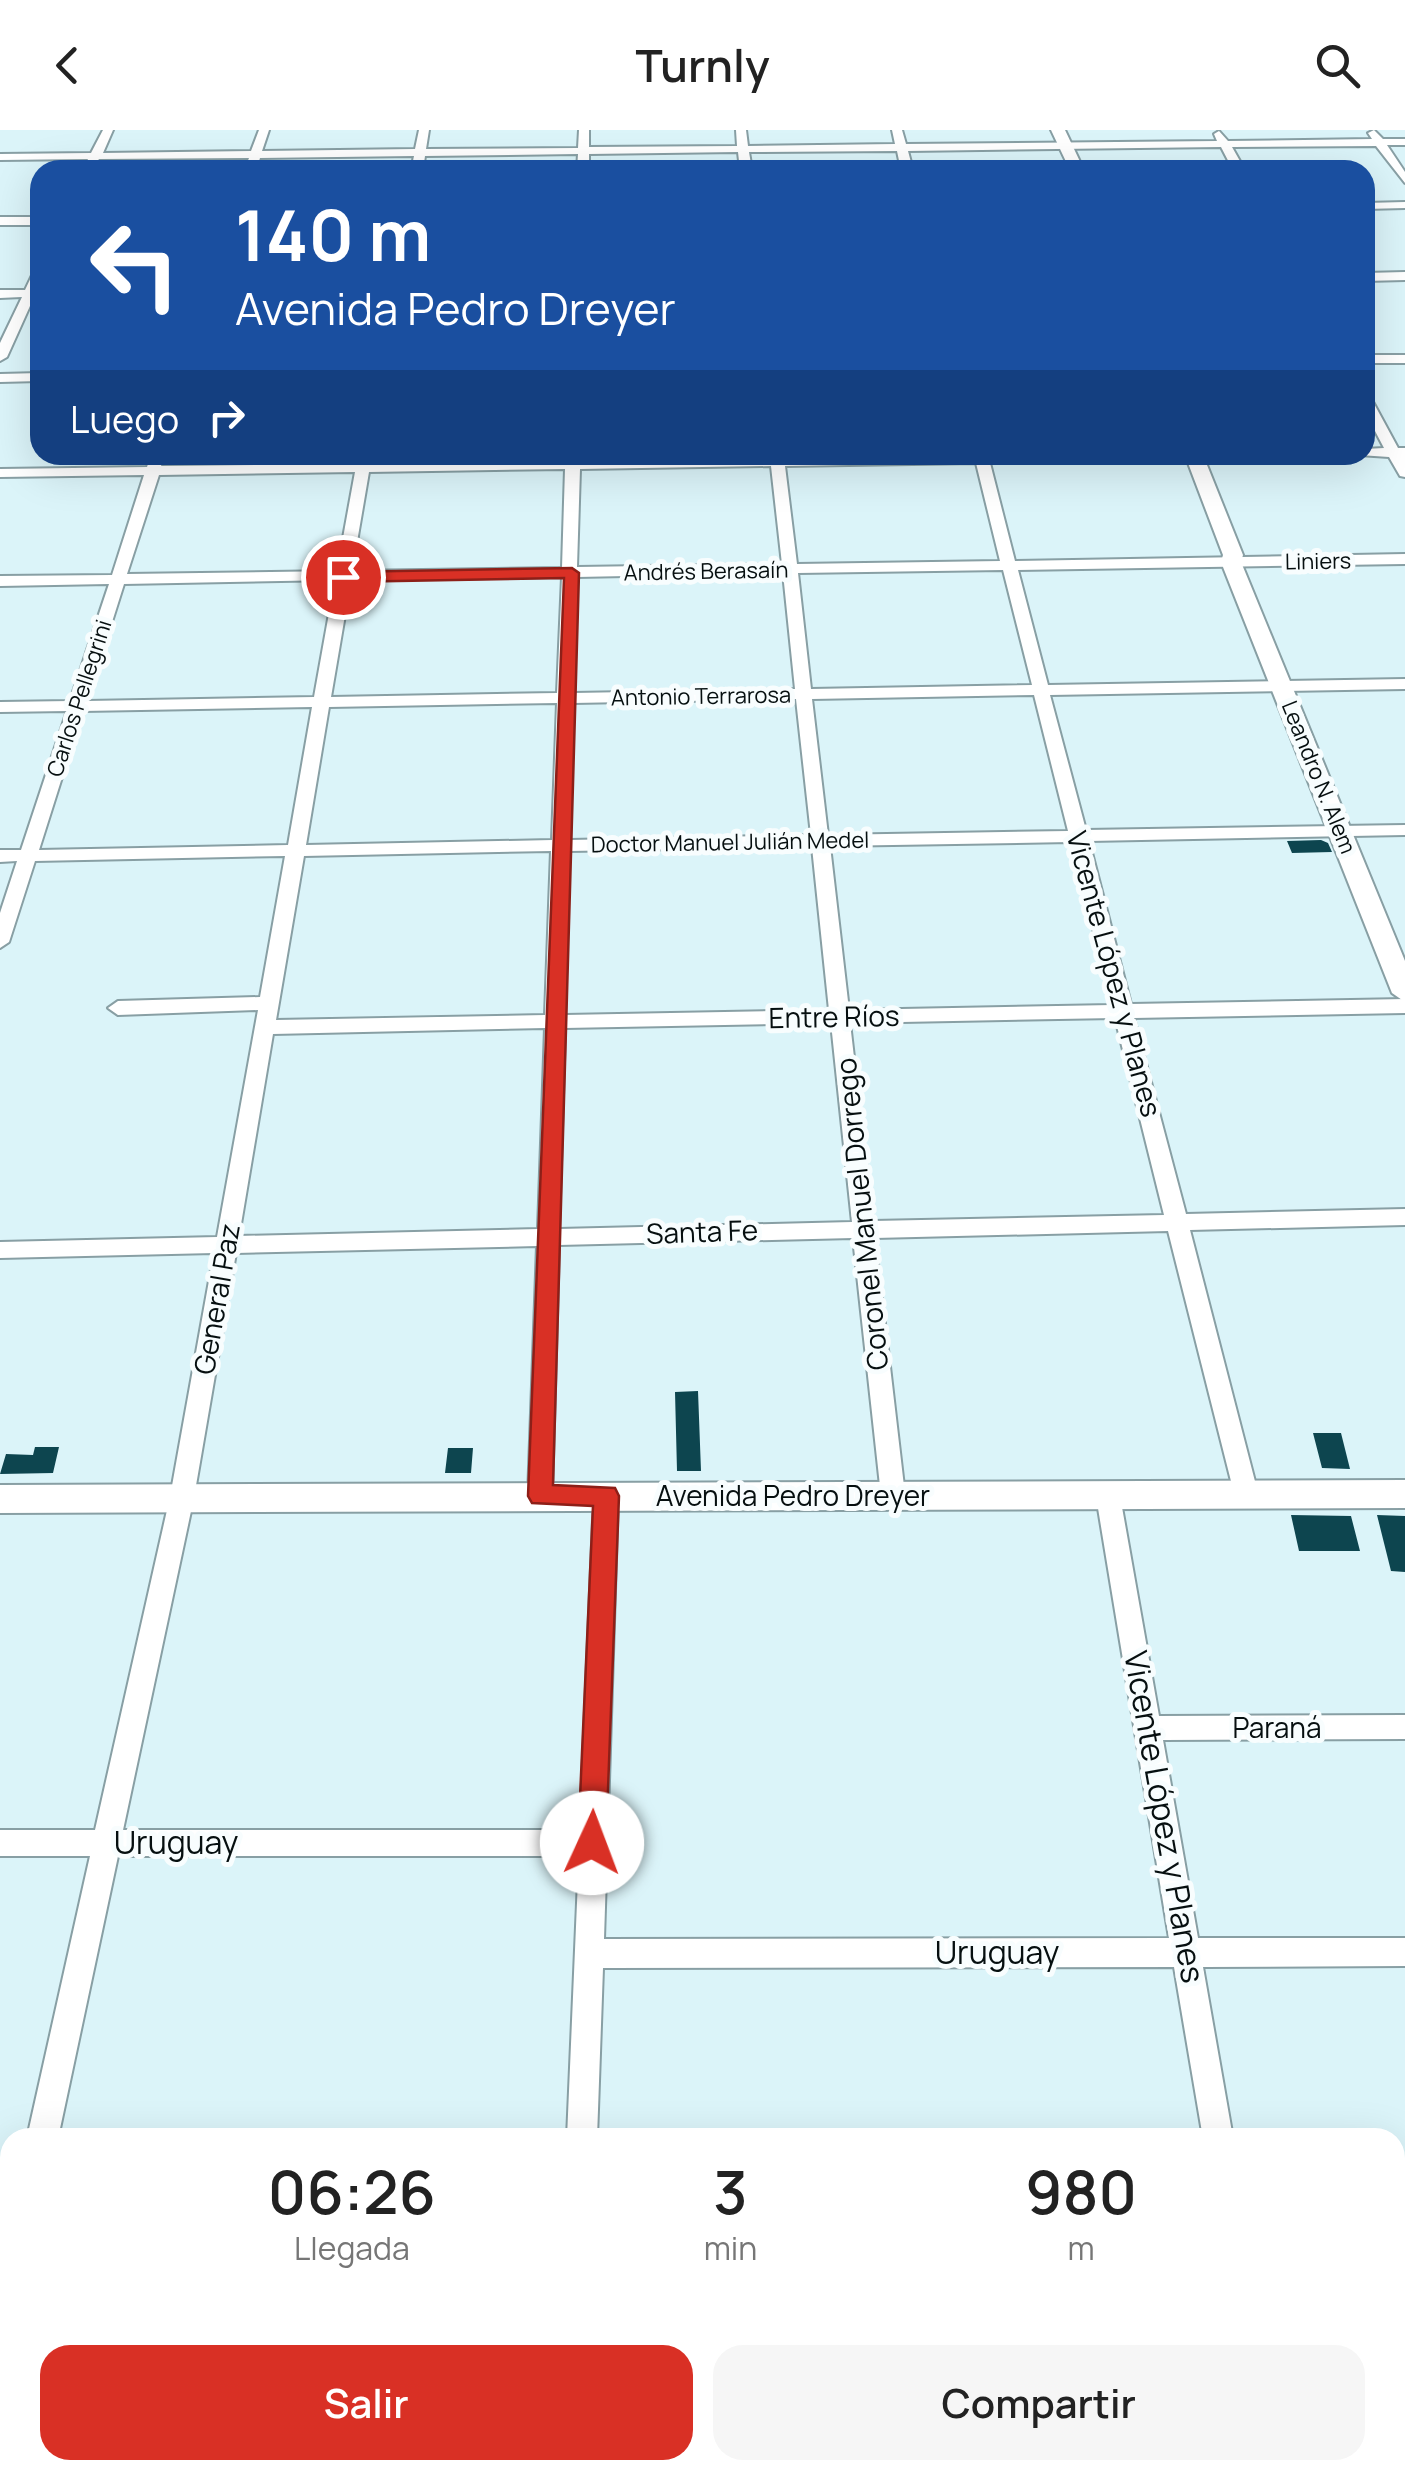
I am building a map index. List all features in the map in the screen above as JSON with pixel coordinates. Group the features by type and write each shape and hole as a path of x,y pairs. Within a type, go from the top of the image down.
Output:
{"main road":[{"path":"1058,137 1071,160"},
{"name":"Leandro N. Alem","path":"1190,465 1221,556 1231,562 1405,993"},
{"name":"Avenida Pedro Dreyer","path":"0,1499 1405,1494"}],"street":[{"path":"93,160 108,130"},
{"path":"254,160 264,130"},
{"path":"419,160 424,130"},
{"path":"584,130 584,160"},
{"path":"741,130 745,160"},
{"path":"897,130 904,160"},
{"path":"1217,130 1233,160"},
{"path":"1371,130 1405,180"},
{"path":"0,157 901,147 1058,137 1224,144 1405,142"},
{"path":"1375,206 1405,206"},
{"path":"0,221 30,221"},
{"path":"1375,277 1405,276"},
{"path":"0,294 30,293"},
{"path":"0,357 30,301"},
{"path":"1375,359 1405,358"},
{"path":"0,378 30,377"},
{"path":"1375,415 1400,452 1405,473"},
{"path":"1375,453 1400,452"},
{"path":"0,473 124,465"},
{"name":"Carlos Pellegrini","path":"0,942 154,465"},
{"name":"General Paz","path":"44,2128 182,1498 363,465"},
{"path":"540,1496 573,465"},
{"name":"Coronel Manuel Dorrego","path":"779,465 893,1495"},
{"name":"Vicente López y Planes","path":"983,465 1246,1494"},
{"name":"Liniers","path":"1231,562 1405,559"},
{"name":"Andrés Berasaín","path":"0,582 1231,562"},
{"name":"Antonio Terrarosa","path":"0,708 1405,684"},
{"name":"Doctor Manuel Julián Medel","path":"0,856 1405,830"},
{"path":"118,1008 266,1003"},
{"name":"Entre Ríos","path":"262,1028 1405,1006"},
{"name":"Santa Fe","path":"0,1250 1405,1217"},
{"path":"582,2128 606,1496"},
{"name":"Vicente López y Planes","path":"1108,1496 1216,2128"},
{"name":"Paraná","path":"1150,1728 1405,1728"},
{"name":"Uruguay","path":"0,1843 592,1843"},
{"name":"Uruguay","path":"589,1954 1405,1952"}],"building":[{"path":"1287,841 1328,843 1332,852 1292,853"},
{"path":"698,1391 701,1471 677,1471 675,1392"},
{"path":"1313,1433 1341,1433 1350,1469 1322,1468"},
{"path":"35,1447 59,1447 53,1473 0,1474 6,1454 33,1455"},
{"path":"448,1448 473,1448 471,1473 445,1473"},
{"path":"1291,1515 1351,1516 1360,1551 1299,1551"},
{"path":"1377,1515 1405,1516 1405,1572 1391,1571"}],"route":[{"path":"343,577 572,573 540,1496 606,1496 592,1843"}]}
